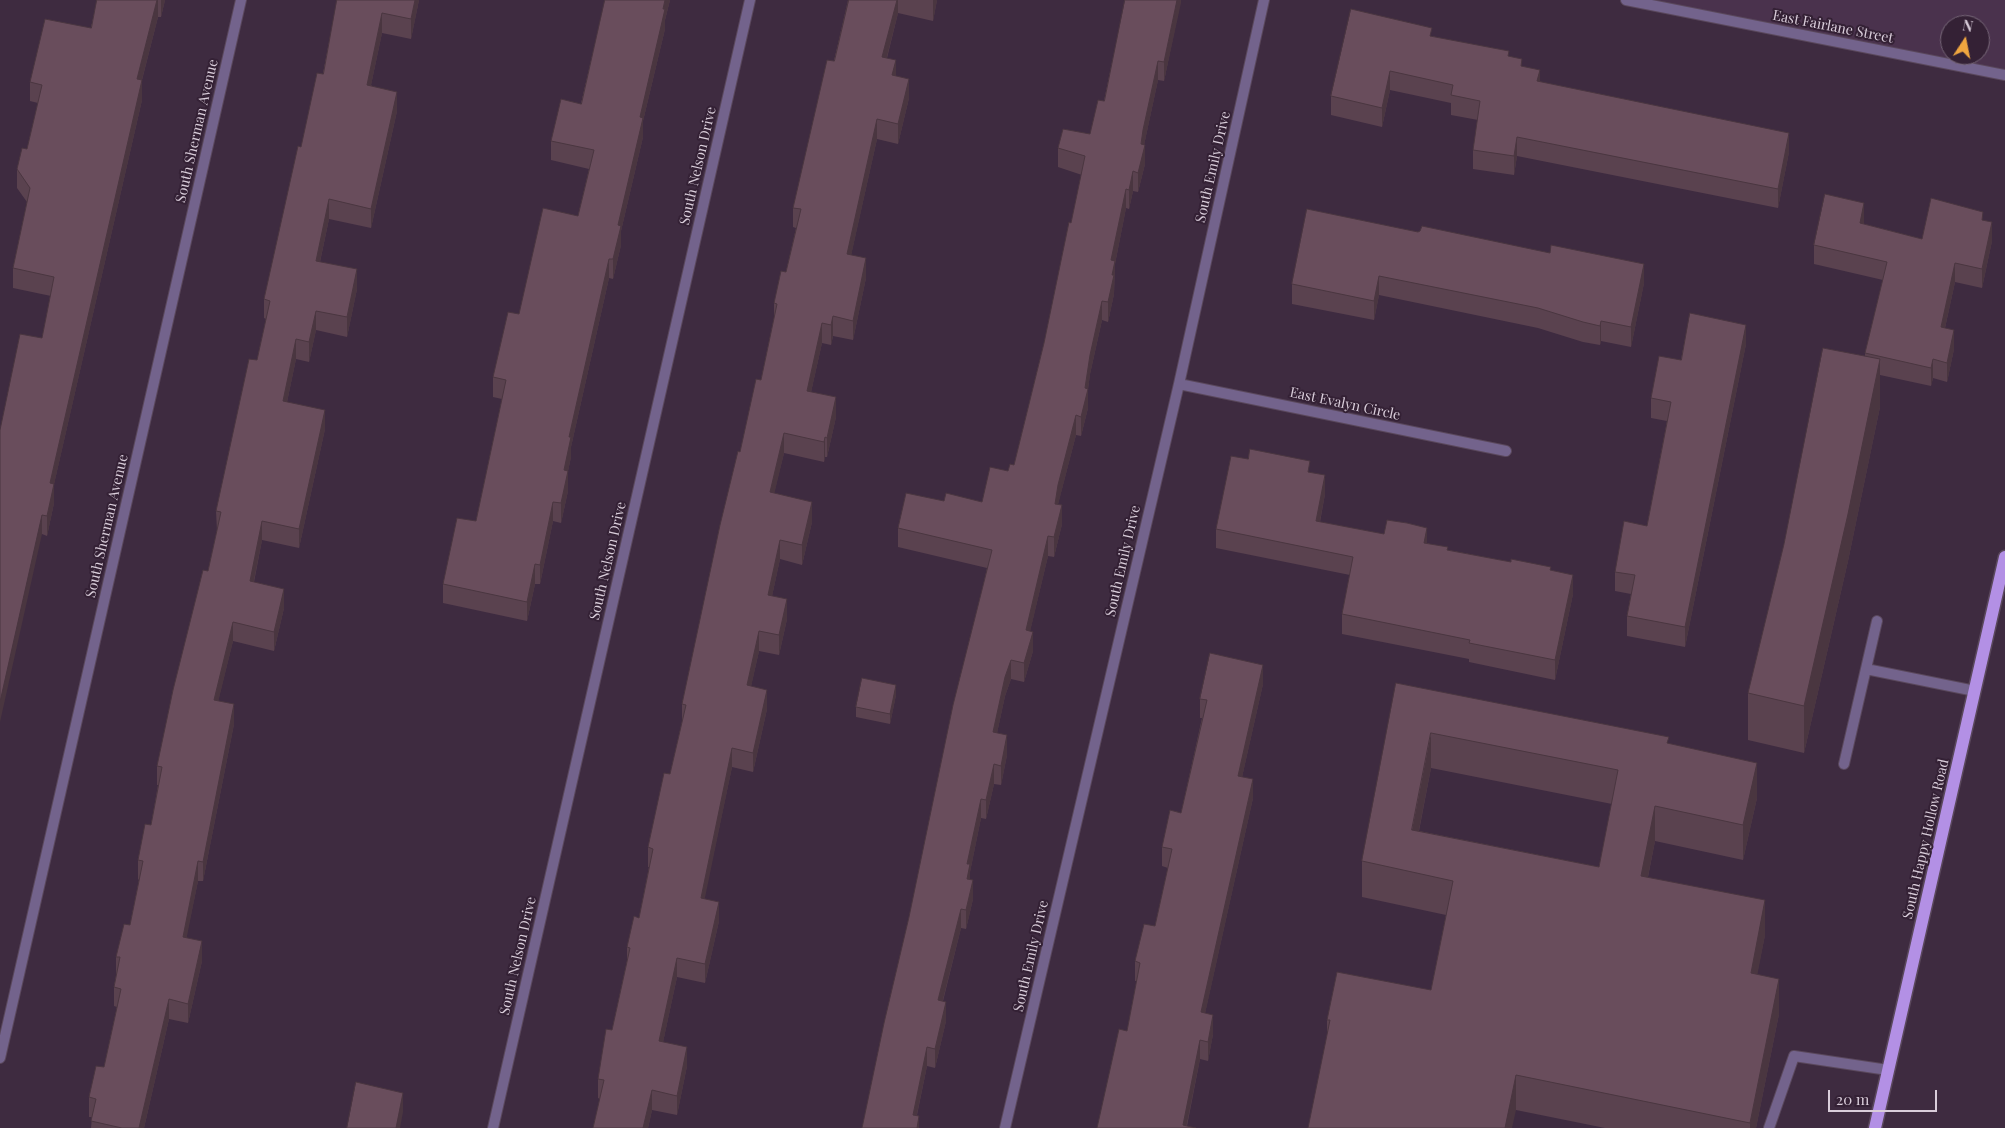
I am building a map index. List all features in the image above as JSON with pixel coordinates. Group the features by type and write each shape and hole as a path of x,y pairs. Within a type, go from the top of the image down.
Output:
{"main road":[{"name":"South Happy Hollow Road","path":"1875,1128 2005,557"}],"street":[{"name":"South Sherman Avenue","path":"0,1058 240,0"},
{"name":"South Nelson Drive","path":"493,1128 750,0"},
{"name":"South Emily Drive","path":"1005,1128 1179,384 1264,0"},
{"name":"East Fairlane Street","path":"1626,0 2005,75"},
{"name":"East Evalyn Circle","path":"1179,384 1506,451"},
{"path":"1844,764 1877,621"},
{"path":"1866,669 1975,691"},
{"path":"1769,1128 1794,1056 1888,1070"}],"shaded area":[{"path":"1626,0 2005,0 2005,75 1954,65 1990,65 1990,15 1940,15 1940,62"}],"building":[{"path":"97,0 157,0 137,79 142,80 50,483 54,484 47,516 42,515 0,702 0,430 20,334 42,338 54,277 13,268 30,188 17,169 22,148 27,149 42,85 30,82 45,19 91,28"},
{"path":"337,0 415,0 411,19 382,13 367,85 397,92 371,209 329,199 316,261 357,269 347,317 316,311 309,342 296,339 283,401 325,410 299,529 262,521 250,581 284,589 274,632 233,622 214,700 234,704 203,862 198,861 183,937 202,941 188,1004 169,999 139,1128 122,1128 91,1121 96,1099 89,1097 96,1066 104,1067 121,989 114,987 120,957 116,957 124,924 130,925 143,861 138,860 145,824 151,825 162,767 157,766 173,690 203,570 208,571 221,512 216,511 249,359 257,360 270,301 264,299 298,146 301,147 317,73 323,74"},
{"path":"605,0 665,0 663,9 665,9 640,117 643,118 618,225 621,226 613,259 609,259 569,437 571,437 564,470 568,471 561,503 553,502 540,565 535,564 527,602 443,584 457,518 476,521 506,380 493,377 508,312 519,314 543,208 578,216 594,150 551,141 561,99 581,104"},
{"path":"849,0 897,0 882,57 896,60 892,75 909,79 898,124 877,119 847,254 866,258 853,321 833,316 831,325 822,323 807,391 836,397 827,438 825,437 824,442 784,433 770,492 812,502 802,545 780,540 768,595 787,599 779,635 759,631 747,685 767,690 753,753 732,748 701,898 719,902 705,964 677,958 659,1041 687,1047 677,1096 652,1090 643,1128 593,1128 604,1080 598,1079 606,1029 612,1030 630,948 627,947 634,916 639,918 653,849 648,847 664,773 670,774 686,705 682,704 720,525 738,451 740,452 756,379 761,380 777,304 774,303 781,271 786,272 801,209 793,208 827,60 834,61"},
{"path":"1125,0 1177,0 1164,62 1158,61 1143,130 1141,144 1145,145 1138,173 1133,171 1129,190 1126,189 1111,260 1115,261 1112,275 1114,275 1108,302 1102,301 1090,355 1085,388 1088,389 1081,417 1076,415 1058,485 1055,504 1062,505 1054,537 1048,536 1026,630 1033,632 1024,663 1011,660 1005,677 993,732 1007,735 1001,766 994,764 986,800 981,799 967,864 970,864 967,879 973,880 966,910 961,909 938,1000 946,1002 935,1049 927,1047 913,1115 919,1116 917,1128 862,1128 909,917 953,705 992,550 898,528 906,493 944,501 946,493 982,502 990,467 1008,471 1010,464 1014,465 1044,343 1085,156 1058,148 1063,129 1090,134 1098,100 1104,101"},
{"path":"1351,9 1432,28 1430,36 1509,51 1508,56 1522,59 1521,66 1540,70 1537,81 1789,133 1778,189 1517,137 1514,156 1473,150 1480,101 1451,95 1453,85 1390,71 1382,108 1331,96"},
{"path":"1825,194 1864,203 1860,223 1922,239 1931,198 1983,212 1982,220 1992,222 1982,269 1955,263 1941,327 1954,330 1947,363 1933,359 1931,368 1865,353 1887,262 1814,245"},
{"path":"1307,209 1418,232 1422,226 1550,253 1551,245 1644,264 1631,327 1601,321 1600,326 1538,308 1379,276 1374,301 1292,284"},
{"path":"1690,313 1746,325 1685,627 1627,616 1635,575 1615,572 1624,521 1647,526 1671,402 1651,398 1659,356 1681,360"},
{"path":"1823,348 1880,359 1848,514 1804,706 1748,693 1784,544"},
{"path":"1250,449 1310,461 1308,472 1325,475 1316,521 1384,534 1387,520 1407,523 1427,528 1424,543 1448,547 1447,550 1511,562 1511,559 1551,567 1550,570 1573,575 1555,660 1469,643 1470,640 1342,614 1353,557 1216,529 1231,456 1248,459"},
{"path":"1210,653 1263,665 1238,776 1253,779 1201,1012 1213,1015 1208,1042 1200,1040 1183,1125 1196,1128 1097,1128 1119,1029 1127,1031 1140,963 1135,961 1144,924 1155,926 1172,849 1162,847 1170,810 1181,813 1207,700 1200,699"},
{"path":"862,678 896,685 890,714 856,707"},
{"path":"1396,683 1669,737 1667,743 1757,763 1743,825 1655,806 1641,876 1765,900 1751,973 1779,979 1750,1123 1516,1075 1505,1128 1308,1128 1330,1020 1327,1020 1337,972 1431,990 1453,881 1362,861","holes":["1431,733 1618,770 1599,867 1412,830"]},
{"path":"356,1082 403,1093 396,1128 347,1128"}]}
